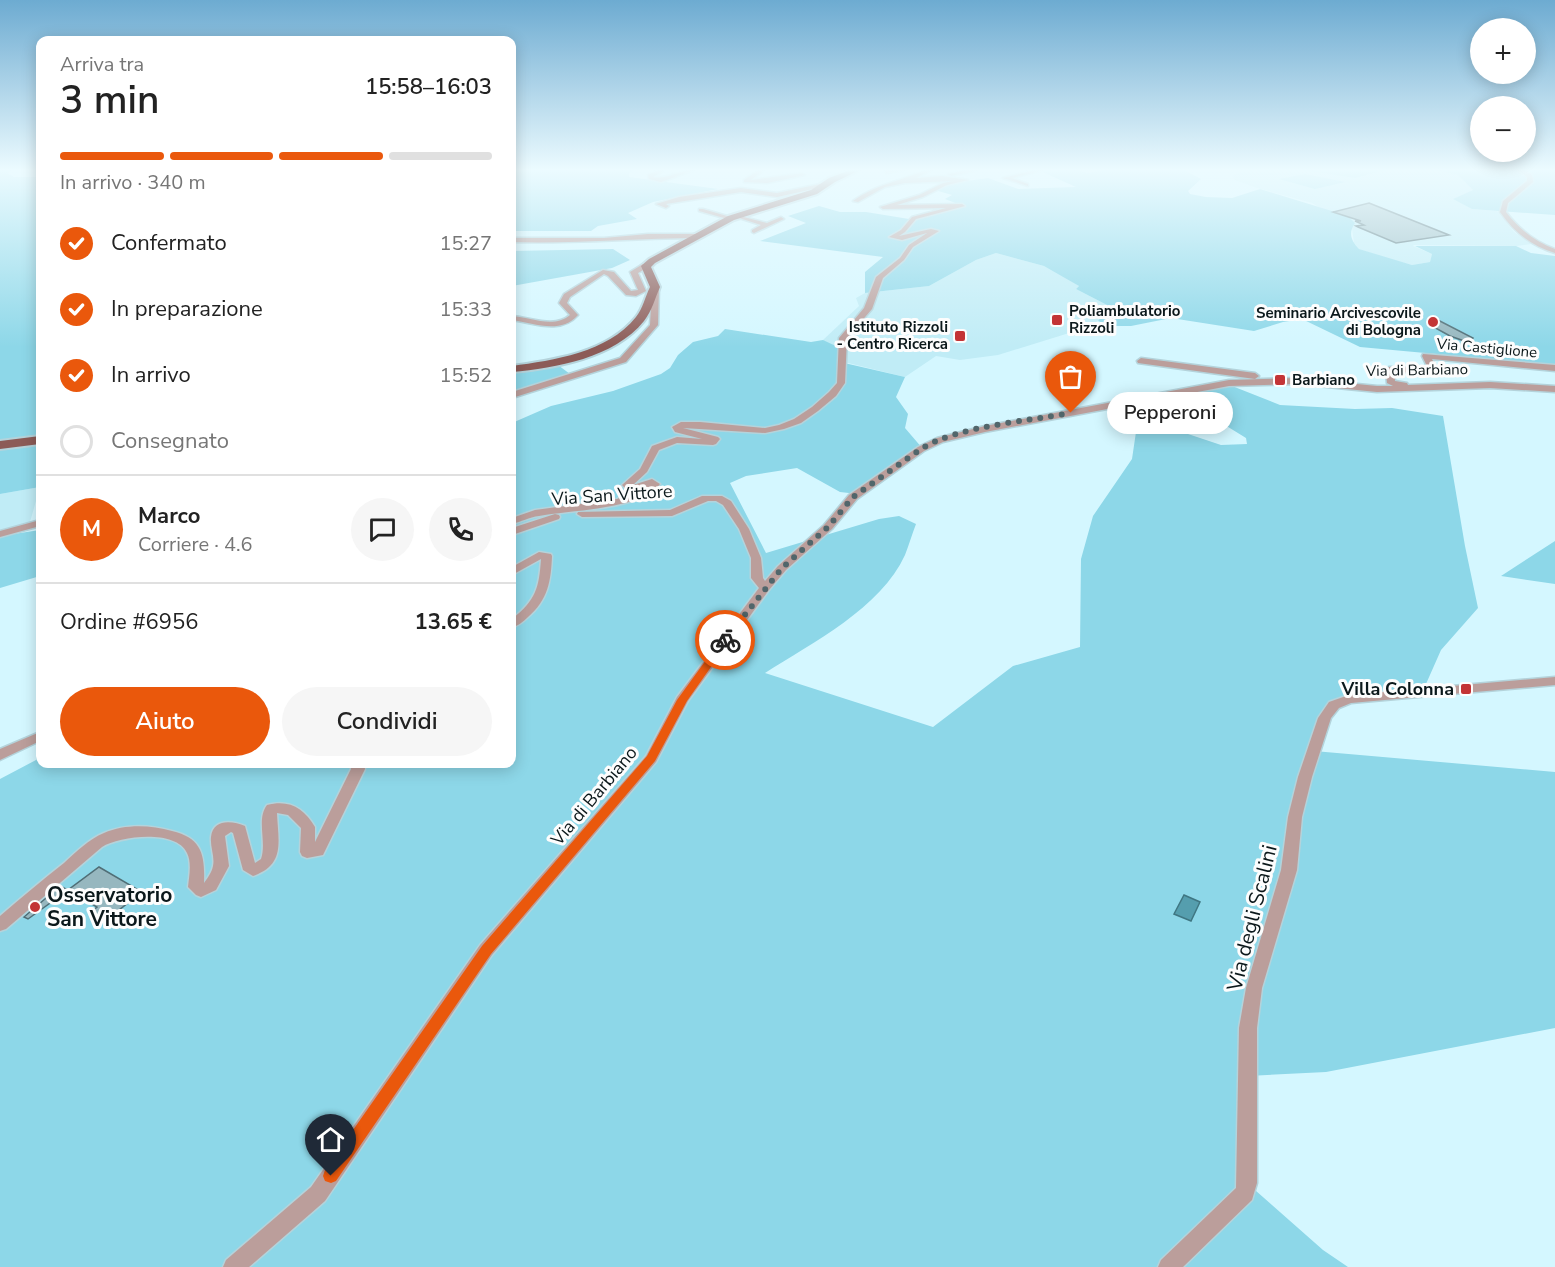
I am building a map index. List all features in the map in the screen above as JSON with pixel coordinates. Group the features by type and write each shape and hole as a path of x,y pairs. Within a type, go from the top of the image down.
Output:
{"main road":[{"path":"516,368 580,356 631,329 639,320 655,287 646,266 711,229"},
{"path":"0,445 36,440"}],"street":[{"path":"754,231 758,229"},
{"name":"Via San Vittore","path":"516,520 535,513 619,502 652,488 655,484 652,482 632,489 627,485 644,470 655,448 677,440 713,442 715,439 678,430 677,428 681,425 774,431 794,423 817,408 841,383 843,338 868,309 880,276 902,259 911,246 936,231 920,232 898,239 892,237 905,229"},
{"path":"1518,229 1529,239 1554,250"},
{"path":"516,240 604,240 648,236 698,236"},
{"path":"1543,249 1554,250"},
{"path":"516,319 552,324 564,323 574,315 563,303 567,296 603,272 611,274 629,293 636,294 642,291 634,272 646,266"},
{"path":"516,394 623,360 654,325 655,287"},
{"name":"Via Castiglione","path":"1437,388 1428,385 1397,386 1391,383 1389,372 1392,369 1430,371 1433,369 1426,356 1434,355 1555,368"},
{"name":"Via di Barbiano","path":"1141,361 1280,380 1377,389 1490,385 1555,389"},
{"name":"Via di Barbiano","path":"233,1267 318,1194 486,950 651,759 682,700 765,588 791,560 828,527 853,497 929,444 984,429 1143,400 1195,388 1280,380"},
{"name":"Via San Vittore","path":"516,531 554,517 584,513 672,513 706,498 718,498 727,503 744,529 756,558 757,578 765,588"},
{"path":"0,534 36,524"},
{"path":"516,569 539,555 547,556 545,587 533,608 516,621"},
{"name":"Via degli Scalini","path":"1168,1267 1238,1202 1246,1189 1248,1028 1254,988 1289,870 1295,818 1305,777 1325,718 1334,705 1349,699 1546,684 1555,681"},
{"path":"0,755 36,738"},
{"path":"0,925 108,836 149,832 174,836 187,843 195,853 196,887 201,891 211,886 221,866 218,836 222,830 230,826 240,830 248,866 253,870 261,868 268,862 272,838 269,813 272,809 287,807 295,810 308,827 307,852 318,851 358,768"}],"shaded area":[{"path":"0,229 36,229 36,488 0,494"},
{"path":"516,229 594,229 591,231 516,231"},
{"path":"790,229 1352,229 1351,237 1359,249 1412,265 1430,262 1432,254 1415,246 1516,246 1531,253 1555,256 1555,365 1360,347 1302,319 1254,331 1171,318 1131,326 1111,326 1098,321 1106,311 1107,305 1076,289 1079,286 1044,266 996,253 976,260 929,286 865,293 865,272 883,257 760,241"},
{"path":"1352,229 1512,229 1531,244 1516,246 1414,245 1432,254 1430,262 1412,265 1359,249 1354,243"},
{"path":"613,249 630,260 612,268 516,285 516,251"},
{"path":"996,253 1044,266 1057,272 1079,286 1076,289 1107,305 1106,311 1098,321 1082,329 998,355 960,360 936,356 905,377 840,361 823,340 859,306 856,298 865,293 929,286 976,260"},
{"path":"725,329 811,342 823,340 840,348 840,362 905,377 896,397 908,414 905,428 923,449 858,494 840,492 797,468 746,476 730,483 766,553 879,519 899,516 916,524 905,555 880,592 844,623 765,673 933,727 1013,666 1080,647 1081,559 1093,516 1132,459 1136,432 1188,434 1221,445 1247,444 1246,438 1173,393 1227,384 1280,405 1355,409 1392,408 1443,416 1478,608 1441,650 1422,693 1346,698 1326,715 1314,751 1555,772 1555,1028 1326,1072 1248,1076 1247,1183 1323,1250 1348,1267 0,1267 0,779 36,760 36,768 516,768 516,421 551,406 613,391 661,374 670,368 678,355 693,342 718,336"},
{"path":"554,362 570,374 516,390 516,368"},
{"path":"36,488 36,501 30,522 0,530 0,494"},
{"path":"36,531 36,577 0,588 0,536"},
{"path":"1555,541 1555,584 1501,576"},
{"path":"1184,895 1200,902 1191,921 1174,914"}],"building":[{"path":"1363,229 1434,229 1449,235 1396,243"},
{"path":"1434,318 1473,338 1470,343 1450,336 1430,325"},
{"path":"99,867 142,892 106,920 91,912 97,907 68,890"},
{"path":"60,886 68,890 28,919 24,917"}],"way so far":[{"path":"725,640 782,568 828,527 853,497 921,449 960,434 1071,413"}],"place":[{"name":"Poliambulatorio Rizzoli","path":"1057,320"},
{"name":"Seminario Arcivescovile di Bologna","path":"1433,322"},
{"name":"Istituto Rizzoli - Centro Ricerca","path":"960,336"},
{"name":"Barbiano","path":"1280,380"},
{"name":"Pepperoni","path":"1071,413"},
{"name":"Villa Colonna","path":"1466,689"},
{"name":"Osservatorio San Vittore","path":"35,907"}],"route":[{"path":"331,1176 486,950 651,759 682,700 725,640"}]}
